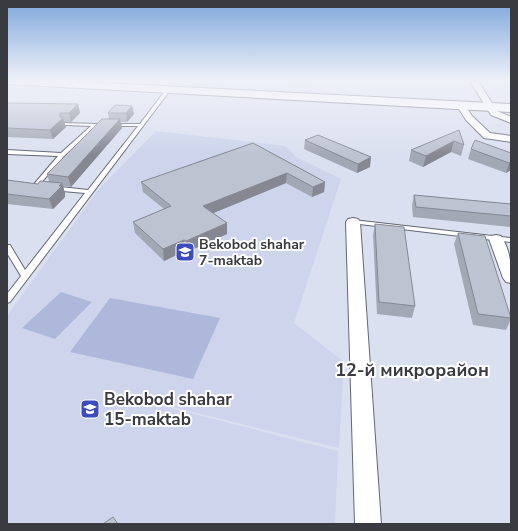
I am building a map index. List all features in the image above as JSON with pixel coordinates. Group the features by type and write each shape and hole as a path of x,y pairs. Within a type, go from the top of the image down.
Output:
{"main road":[{"path":"374,106 489,114 511,111"},
{"path":"380,106 489,114 511,108"}],"street":[{"path":"485,106 489,114 511,120"},
{"path":"466,113 487,136 511,139"},
{"path":"353,222 368,524"},
{"path":"496,239 511,278"}],"lane":[{"path":"7,300 156,106"},
{"path":"64,124 142,125"},
{"path":"90,192 40,188 37,184 62,155 96,124"},
{"path":"7,152 62,155"},
{"path":"353,222 511,240"},
{"path":"7,247 25,276"}],"shaded area":[{"name":"Bekobod shahar 7-maktab","path":"156,131 286,146 296,157 341,179 294,323 344,362 339,448 62,380 338,451 335,524 7,524 7,316 99,189"},
{"path":"61,292 92,302 55,339 22,328"},
{"path":"110,298 220,318 193,379 70,352"}],"building":[{"path":"7,106 76,106 69,113 60,113 60,117 63,118 50,130 7,128"},
{"path":"114,106 132,106 126,113 108,113"},
{"path":"102,119 120,119 68,177 47,174"},
{"path":"459,130 464,145 454,141 426,156 411,150"},
{"path":"318,135 371,157 358,164 305,140"},
{"path":"475,140 511,153 511,162 509,163 471,149"},
{"path":"253,143 325,182 313,187 287,173 203,206 227,223 186,241 184,240 163,249 133,222 171,206 141,182"},
{"path":"7,180 38,184 40,181 62,183 59,186 62,186 49,199 7,194"},
{"path":"414,195 511,204 511,216 416,207"},
{"path":"375,224 404,227 415,306 379,302"},
{"path":"458,233 485,236 511,318 478,314"},
{"path":"113,517 118,524 103,524"}],"place":[{"name":"Bekobod shahar 7-maktab","path":"185,252"},
{"name":"Bekobod shahar 15-maktab","path":"90,409"}],"district":[{"name":"12-й микрорайон","path":"412,370"}]}
